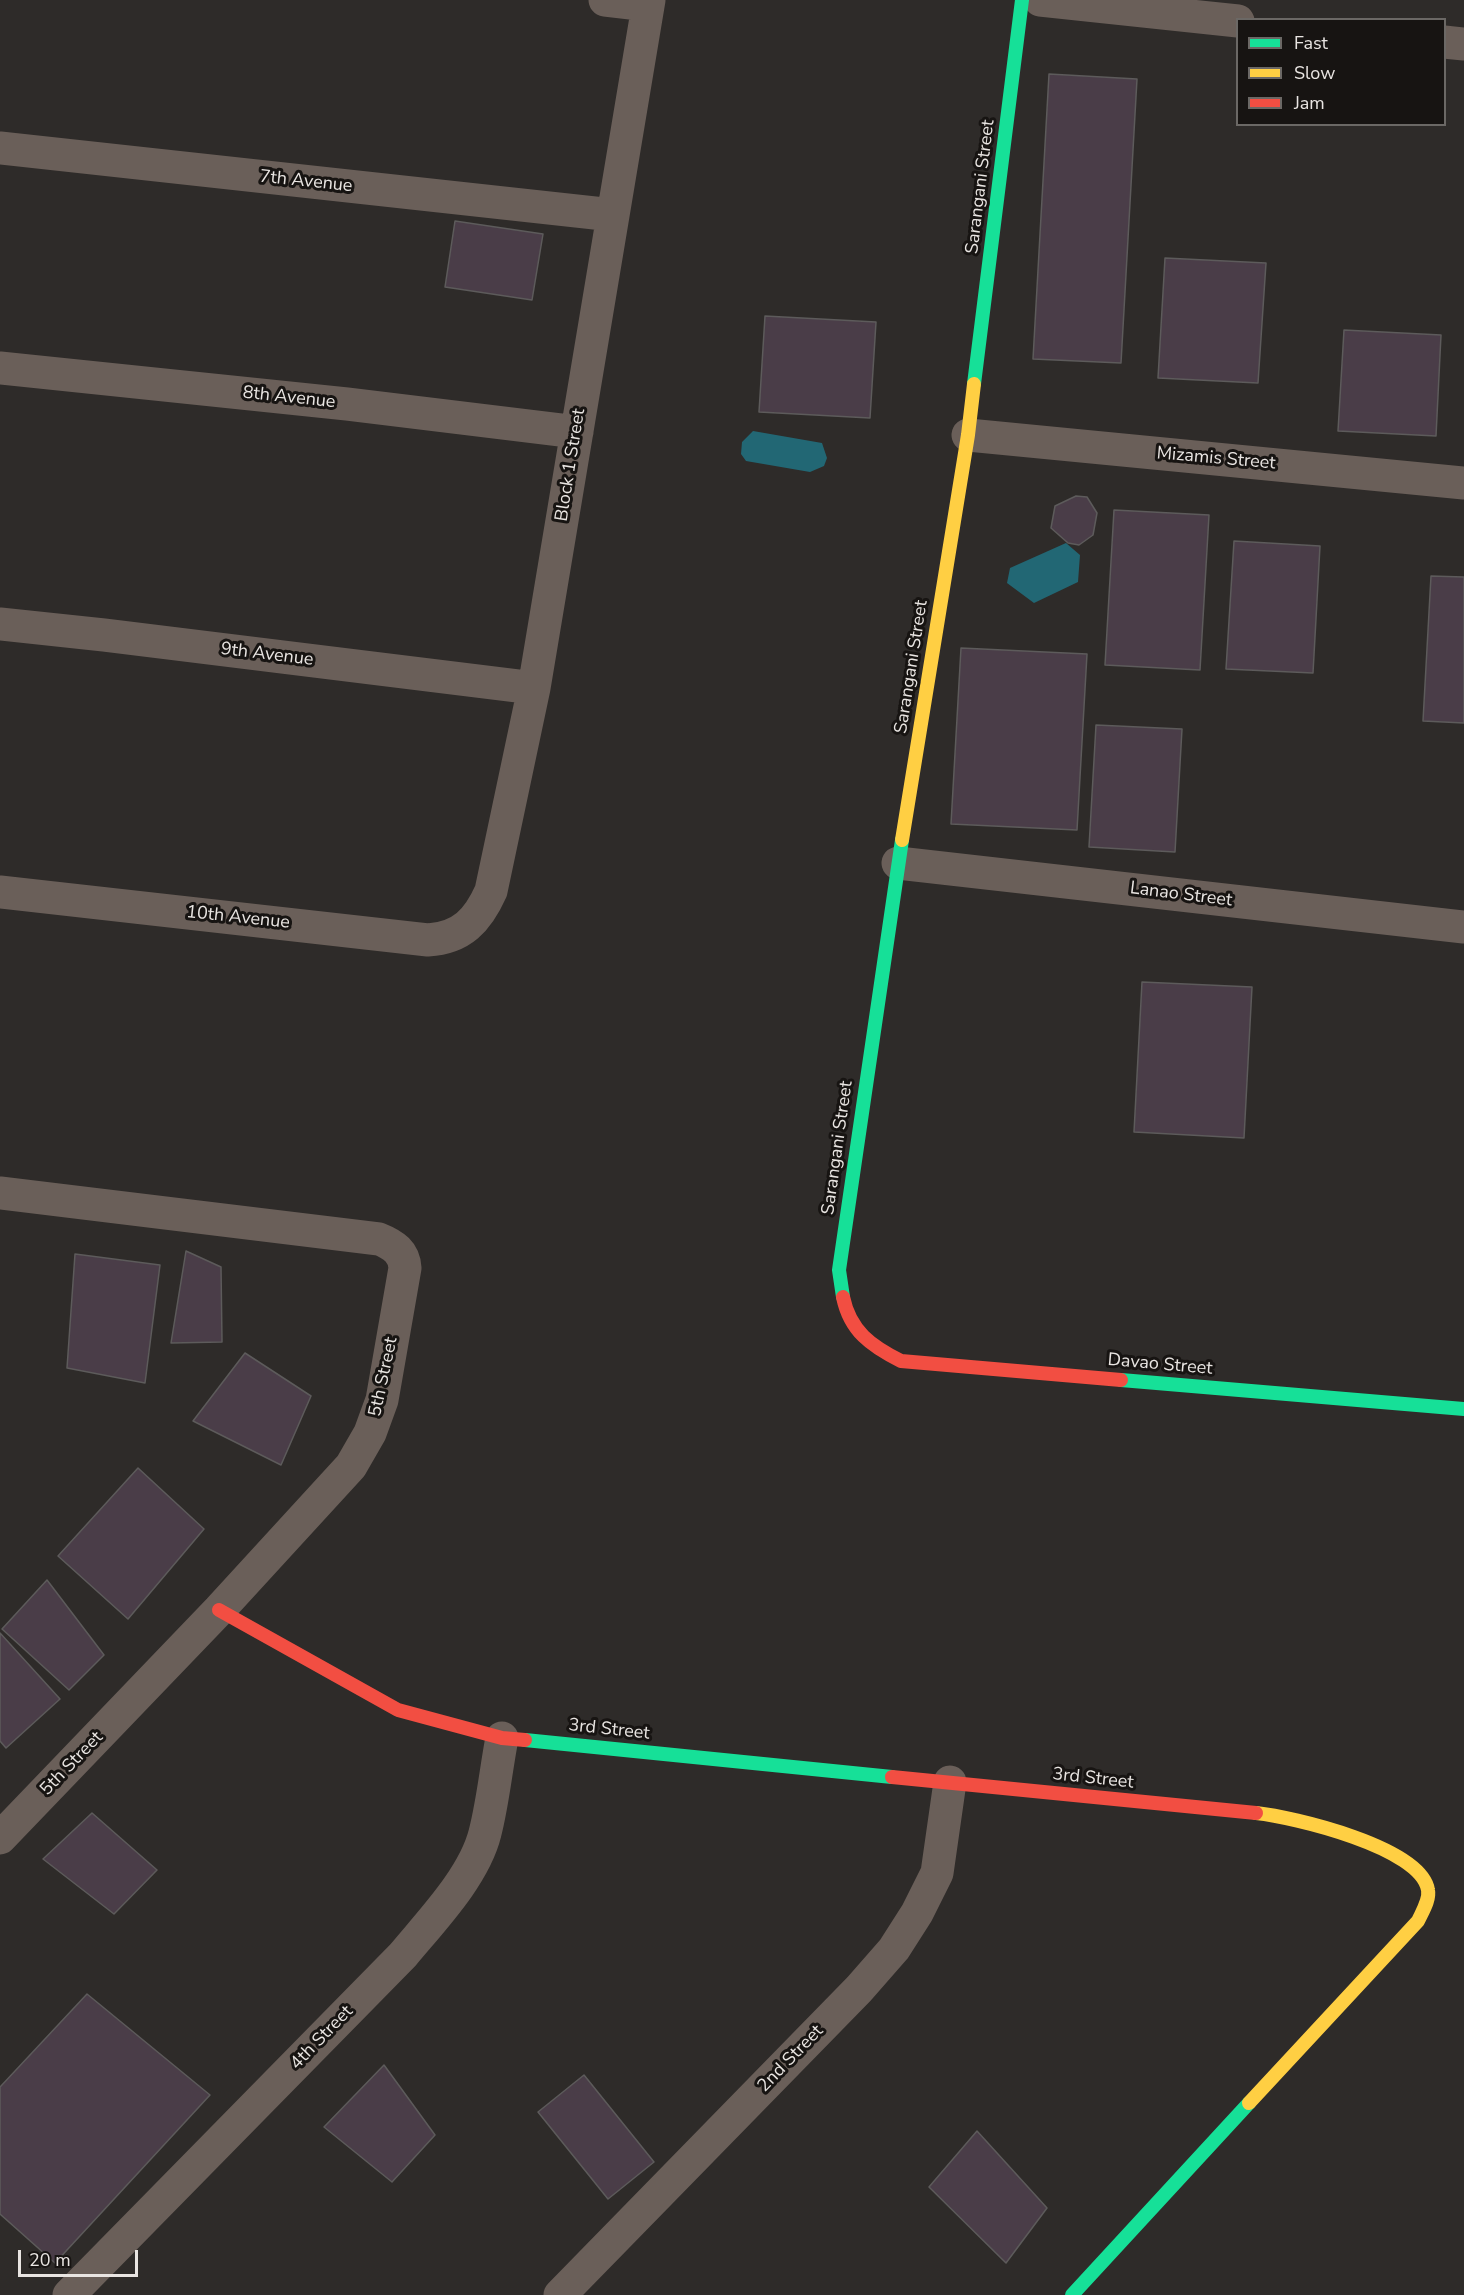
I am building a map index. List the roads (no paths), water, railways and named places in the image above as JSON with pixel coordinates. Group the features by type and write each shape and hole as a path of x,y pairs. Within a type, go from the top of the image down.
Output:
{"street":[{"path":"605,0 649,2"},
{"name":"Sarangani Street","path":"860,1335 844,1308 839,1270 898,863 968,435 1023,0"},
{"path":"1040,0 1236,21"},
{"name":"Block 1 Street","path":"471,923 483,908 492,891 534,688 649,2"},
{"path":"1446,42 1464,44"},
{"name":"7th Avenue","path":"0,148 613,215"},
{"name":"8th Avenue","path":"0,368 347,404 577,432"},
{"name":"Mizamis Street","path":"968,435 1464,483"},
{"name":"9th Avenue","path":"0,624 116,636 534,688"},
{"name":"Lanao Street","path":"898,863 1464,927"},
{"name":"10th Avenue","path":"0,892 428,940 446,939 471,923"},
{"name":"5th Street","path":"0,1193 380,1239 399,1251 404,1258 405,1268 381,1400 370,1433 351,1466 219,1610 0,1838"},
{"name":"Davao Street","path":"860,1335 878,1350 901,1361 1464,1409"},
{"name":"3rd Street","path":"219,1610 398,1710 502,1738 1274,1815 1361,1839 1410,1864 1422,1874 1428,1888 1426,1905 1418,1921 1072,2295"},
{"name":"4th Street","path":"69,2295 403,1955 440,1909 470,1868 485,1835 502,1738"},
{"name":"2nd Street","path":"560,2295 860,1989 894,1948 917,1913 937,1873 950,1782"}],"water":[{"path":"753,431 822,443 827,458 824,466 810,472 746,461 741,454 742,442"},
{"path":"1066,543 1080,555 1078,582 1034,603 1007,583 1010,568"}]}
